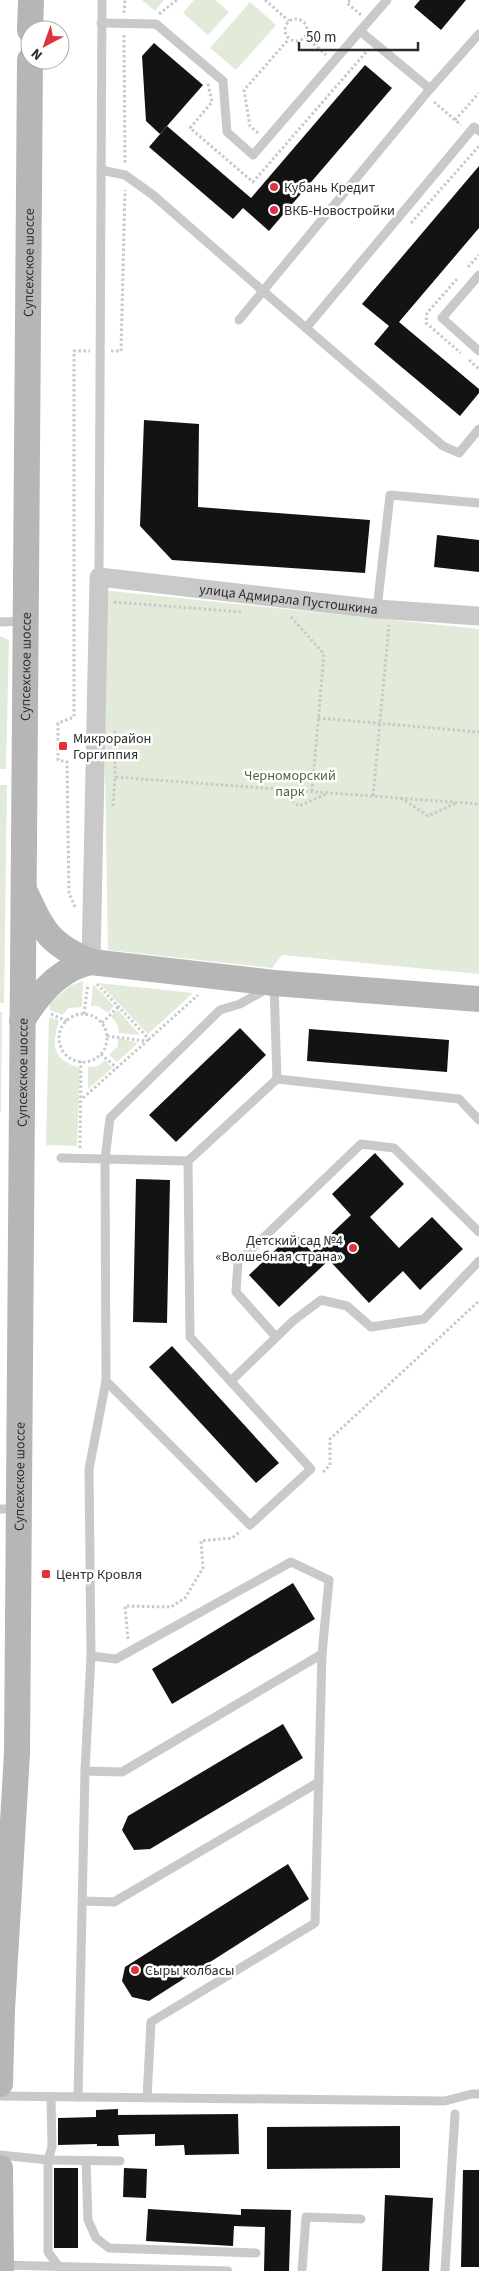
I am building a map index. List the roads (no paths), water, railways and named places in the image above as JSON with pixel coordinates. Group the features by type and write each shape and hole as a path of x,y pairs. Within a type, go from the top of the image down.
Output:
{"main road":[{"path":"30,20 31,0"},
{"name":"Супсехское шоссе","path":"0,2084 1,2010 12,1753 9,1509 22,1021 23,886 12,621 30,70"},
{"path":"23,886 40,923 50,937 92,973"},
{"path":"22,1021 36,1000 68,969 92,973 274,983 479,999"},
{"path":"0,2168 1,2268"}],"street":[{"name":"улица Адмирала Пустошкина","path":"98,577 387,618 479,616"},
{"path":"92,973 98,577"}],"lane":[{"path":"98,577 102,0"},
{"path":"101,23 156,24 223,81 227,132 253,155 387,0"},
{"path":"360,31 430,89"},
{"path":"238,320 430,89 479,34"},
{"path":"306,328 477,127"},
{"path":"101,170 125,175 444,446 459,452 479,429"},
{"path":"479,275 442,318 479,351"},
{"path":"387,618 390,495 479,503"},
{"path":"274,983 277,1079"},
{"path":"78,2097 85,1771 91,1656 89,1469 106,1381 105,1160 110,1118 220,1010 260,994 274,983"},
{"path":"61,1158 188,1161 277,1079 459,1099 479,1120"},
{"path":"276,1337 236,1292 238,1262 361,1144 394,1148 479,1232"},
{"path":"106,1381 250,1525 311,1469 190,1337 188,1161"},
{"path":"231,1381 292,1321 321,1300 348,1306 371,1327 424,1319 479,1261"},
{"path":"91,1656 116,1659 291,1562 329,1580 322,1654 315,1923 151,2022 147,2098"},
{"path":"85,1771 122,1772 322,1654"},
{"path":"83,1901 114,1902 319,1782"},
{"path":"0,2096 445,2102 472,2094 479,2094"},
{"path":"51,2097 52,2147 48,2160 48,2252 60,2268"},
{"path":"445,2271 455,2114"},
{"path":"0,2155 48,2160 120,2161"},
{"path":"86,2161 88,2220 96,2238 109,2248 256,2253"},
{"path":"302,2271 306,2217 361,2219"},
{"path":"1,2268 228,2271"}],"place":[{"name":"Кубань Кредит","path":"274,187"},
{"name":"ВКБ-Новостройки","path":"274,210"},
{"name":"Микрорайон Горгиппия","path":"63,746"},
{"name":"Детский сад №4 «Волшебная страна»","path":"353,1248"},
{"name":"Центр Кровля","path":"46,1574"},
{"name":"Сыры колбасы","path":"135,1970"}],"park label":[{"name":"Черноморский парк","path":"290,784"}]}
